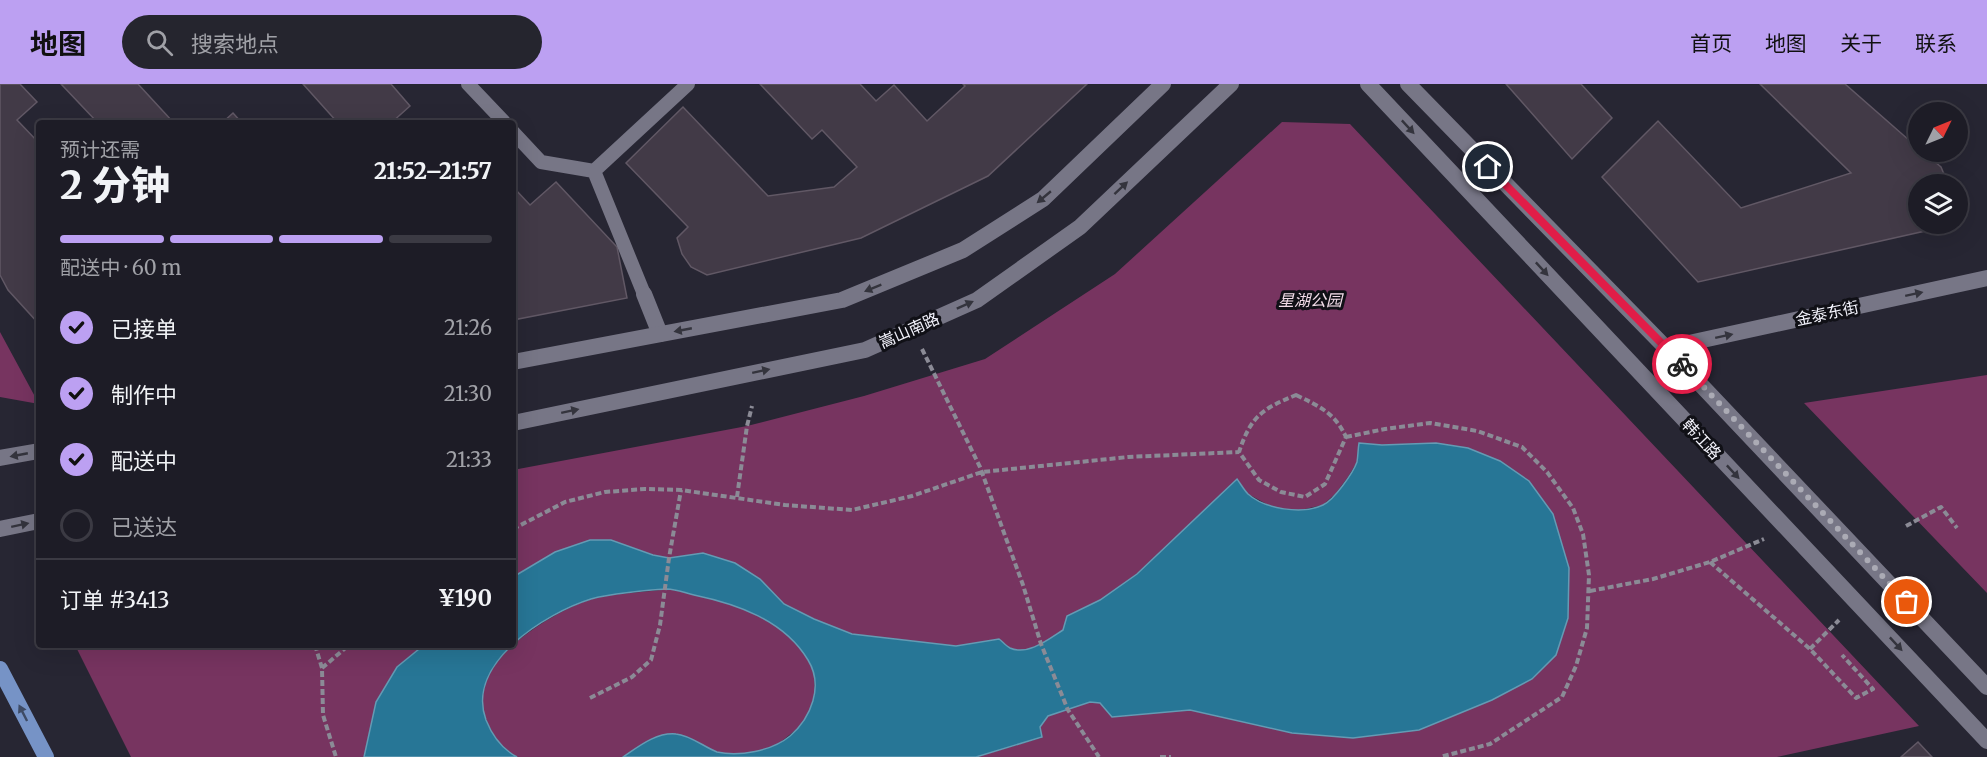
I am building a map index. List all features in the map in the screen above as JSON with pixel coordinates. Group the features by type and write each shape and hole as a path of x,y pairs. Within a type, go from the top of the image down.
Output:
{"main road":[{"path":"0,669 46,757"}],"street":[{"path":"516,361 842,300 963,250 1043,200 1163,84"},
{"name":"嵩山南路","path":"516,422 866,350 977,300 1080,227 1231,84"},
{"name":"韩江路","path":"1368,84 1987,741"},
{"path":"1408,84 1666,348 1987,687"},
{"name":"金泰东街","path":"1666,348 1987,278"},
{"path":"644,294 660,334"},
{"path":"0,458 36,452"},
{"path":"0,529 36,522"}],"lane":[{"path":"468,84 502,120"},
{"path":"594,171 688,84"},
{"path":"516,135 541,162 594,171"},
{"path":"594,171 644,294"}],"path":[{"path":"915,328 926,357 982,472 1023,585 1041,644 1068,710 1099,757"},
{"path":"1296,395 1320,407 1339,422 1346,437 1325,484 1305,497 1281,492 1259,480 1239,452 1246,432 1267,408 1296,395"},
{"path":"737,497 752,406"},
{"path":"1346,437 1430,423 1478,431 1522,447 1547,472 1574,508 1583,534 1590,591 1587,628 1576,666 1562,696 1490,744 1440,757"},
{"path":"516,527 565,502 605,492 645,489 681,490 785,505 852,510 912,496 982,472 1128,457 1239,452"},
{"path":"590,698 632,677 651,660 660,625 681,490"},
{"path":"1906,526 1941,507 1957,528"},
{"path":"1590,591 1653,579 1710,562 1764,538"},
{"path":"1710,562 1810,649 1856,698 1873,689 1842,655"},
{"path":"1810,649 1839,620"},
{"path":"316,648 322,668 323,716 336,757"},
{"path":"322,668 345,648"},
{"path":"1160,757 1171,757"}],"green space":[{"name":"星湖公园","path":"1282,122 1350,124 1919,726 1777,757 976,757 1041,738 1040,727 1048,716 1090,702 1100,703 1112,717 1190,710 1240,721 1419,730 1492,700 1532,679 1468,448 1436,443 1382,445 1359,443 1357,462 1336,493 1323,505 1296,511 1272,507 1248,494 1237,479 1137,574 1100,600 1067,616 1063,630 1045,642 1024,650 1010,648 999,639 957,646 852,634 784,604 760,579 703,553 669,558 653,555 611,540 590,540 555,552 516,575 516,469 747,426 864,396 985,359 1115,274"},
{"path":"0,332 36,398 36,403 0,397"},
{"path":"1987,375 1987,593 1804,403"},
{"path":"670,589 726,602 770,622 789,636 802,650 814,671 815,693 809,714 798,728 777,745 758,752 719,753 676,734 656,737 623,757 517,757 501,744 484,714 482,695 487,677 510,648 516,648 516,642 536,627 575,605 600,597"},
{"path":"76,648 420,648 397,667 376,702 364,757 131,757"}],"water":[{"path":"1359,443 1382,445 1436,443 1468,448 1500,461 1529,481 1553,514 1569,568 1568,618 1556,655 1532,679 1492,700 1419,730 1353,738 1292,733 1190,710 1112,717 1100,703 1090,702 1048,716 1040,727 1042,737 976,757 623,757 648,741 669,734 686,737 717,752 745,753 774,746 797,729 809,711 815,691 813,670 798,646 773,624 727,603 677,590 608,595 591,599 532,628 516,641 516,575 555,552 590,540 611,540 653,555 669,558 703,553 735,563 760,579 784,604 852,634 956,646 999,639 1010,648 1024,650 1045,642 1063,630 1067,616 1100,600 1137,574 1237,479 1248,494 1274,507 1305,510 1323,505 1338,492 1355,467"},
{"path":"420,648 509,648 498,660 487,679 483,699 486,720 491,731 502,746 517,757 364,757 376,702 397,667"}],"building":[{"path":"0,84 20,84 37,102 17,120 36,140 36,321 8,290 0,275"},
{"path":"61,84 138,84 171,120 95,120"},
{"path":"303,84 391,84 410,106 394,120 335,120"},
{"path":"760,84 860,84 876,101 894,85 927,121 965,86 963,84 1087,84 988,176 861,238 707,275 691,267 682,254 677,238 688,227 626,163 683,107 768,196 834,187 857,167 822,130 812,139"},
{"path":"1506,84 1581,84 1612,118 1572,159"},
{"path":"1760,84 1845,84 1908,139 1908,162 1935,162 1941,167 1944,174 1908,174 1908,234 1912,234 1698,282 1602,177 1658,121 1741,208 1851,173"},
{"path":"233,113 239,120 225,120"},
{"path":"556,182 617,247 627,298 516,319 516,190 530,205"},
{"path":"1918,742 1932,757 1901,757"}],"way so far":[{"path":"1682,364 1907,602"}],"route":[{"path":"1488,167 1682,364"}]}
